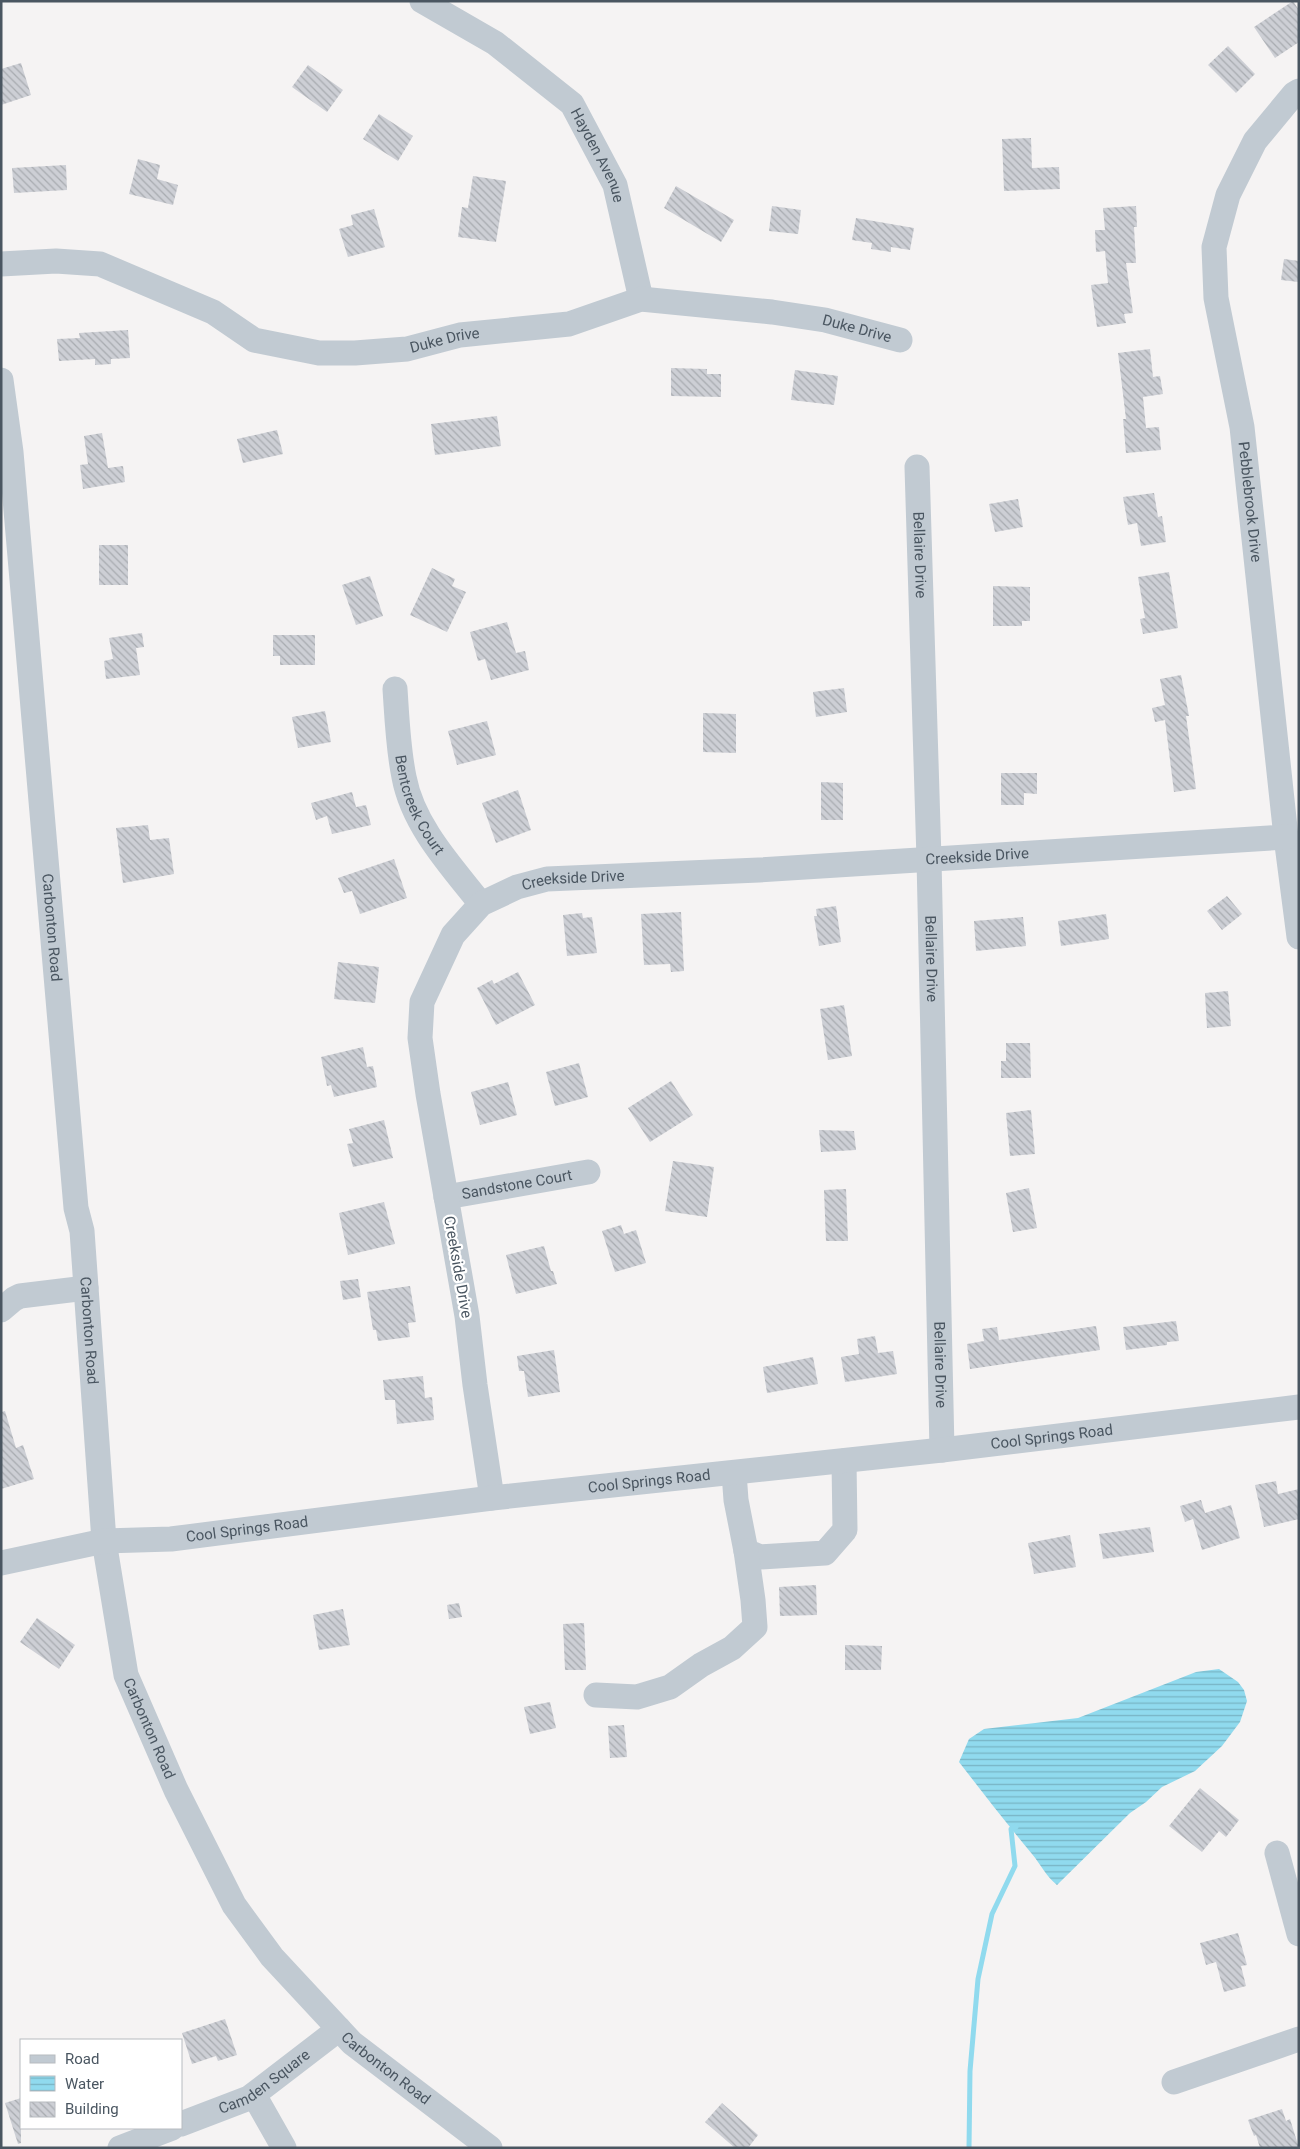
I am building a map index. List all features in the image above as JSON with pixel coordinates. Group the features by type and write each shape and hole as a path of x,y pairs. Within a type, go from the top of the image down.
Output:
{"street":[{"name":"Hayden Avenue","path":"422,1 495,43 572,104 615,184 641,299"},
{"name":"Pebblebrook Drive","path":"1299,91 1294,94 1255,141 1228,195 1214,247 1216,298 1242,427 1286,837 1299,937"},
{"name":"Duke Drive","path":"1,264 56,261 100,264 213,312 254,340 318,353 355,353 407,349 460,335 569,324 641,299 772,312 826,320 900,340"},
{"name":"Carbonton Road","path":"1,380 11,452 74,1189 76,1208 82,1231 104,1541 126,1675 176,1790 234,1905 272,1957 352,2043 490,2148"},
{"name":"Bellaire Drive","path":"917,467 929,859 942,1450"},
{"name":"Bentcreek Court","path":"395,689 404,779 416,812 431,839 481,904"},
{"name":"Creekside Drive","path":"492,1498 467,1316 420,1038 422,1002 453,935 481,904 517,887 547,879 759,870 1286,837"},
{"name":"Sandstone Court","path":"446,1197 588,1172"},
{"path":"1,1310 20,1296 86,1288"},
{"name":"Cool Springs Road","path":"1,1563 104,1541 171,1539 492,1498 942,1450 1299,1407"},
{"path":"746,1551 760,1557 825,1553 844,1530 844,1461"},
{"path":"596,1695 638,1696 670,1687 701,1665 732,1648 755,1627 746,1551 736,1500 734,1472"},
{"path":"1277,1853 1299,1934"},
{"name":"Camden Square","path":"182,2124 254,2095 339,2030"},
{"path":"1174,2082 1299,2039"},
{"path":"254,2095 284,2148"},
{"path":"120,2148 169,2129"}],"water":[{"path":"1219,1669 1238,1682 1244,1690 1247,1701 1240,1722 1222,1746 1195,1771 1162,1787 1146,1802 1130,1813 1057,1885 959,1762 969,1739 984,1729 1078,1718 1196,1672"}],"building":[{"path":"1293,1 1299,10 1299,42 1275,58 1254,27"},
{"path":"1228,46 1255,74 1236,93 1208,65"},
{"path":"21,63 31,95 1,105 1,69"},
{"path":"308,65 343,90 327,112 292,87"},
{"path":"379,114 413,136 398,161 363,139"},
{"path":"1031,138 1032,168 1059,167 1060,189 1004,191 1002,139"},
{"path":"138,159 160,165 157,179 178,185 173,205 129,194"},
{"path":"66,165 67,190 14,193 12,168"},
{"path":"473,176 506,181 496,242 458,237 462,207 468,208"},
{"path":"676,186 734,220 721,242 664,208"},
{"path":"772,206 801,210 798,234 769,231"},
{"path":"1136,206 1137,227 1134,227 1136,263 1126,263 1133,313 1124,314 1126,323 1097,327 1091,285 1108,283 1105,251 1096,252 1095,230 1105,230 1103,208"},
{"path":"374,209 385,247 348,257 339,229 353,225 351,215"},
{"path":"856,218 914,228 910,250 891,247 891,252 871,249 872,243 852,240"},
{"path":"1284,259 1299,261 1299,282 1281,280"},
{"path":"128,330 130,358 111,359 111,364 95,365 95,359 59,361 57,339 80,338 79,333"},
{"path":"1150,349 1153,377 1160,376 1163,394 1143,397 1146,428 1159,427 1161,450 1126,453 1123,419 1126,419 1118,353"},
{"path":"671,368 707,369 707,374 721,374 721,397 671,396"},
{"path":"795,370 838,376 834,405 791,400"},
{"path":"497,416 501,446 435,455 431,424"},
{"path":"277,430 283,454 243,463 237,439"},
{"path":"102,433 108,468 123,466 125,482 83,489 80,465 88,464 84,436"},
{"path":"1154,493 1158,517 1162,516 1166,542 1141,546 1137,523 1128,525 1123,497"},
{"path":"1018,499 1023,527 995,532 989,504"},
{"path":"99,545 128,545 128,585 99,585"},
{"path":"432,568 455,579 452,586 466,592 447,632 410,615"},
{"path":"1169,572 1178,628 1143,634 1140,619 1145,618 1138,577"},
{"path":"370,576 383,616 356,625 342,585"},
{"path":"993,586 1030,587 1030,621 1022,621 1022,626 993,626"},
{"path":"507,622 516,653 525,651 529,670 491,680 485,659 478,661 470,632"},
{"path":"142,633 144,647 136,648 140,675 106,679 104,661 113,659 109,638"},
{"path":"273,635 315,635 315,665 280,665 280,656 273,656"},
{"path":"1181,675 1189,716 1186,716 1196,789 1174,792 1165,720 1155,722 1152,708 1165,705 1160,679"},
{"path":"844,688 847,712 816,717 813,692"},
{"path":"325,711 331,742 298,748 292,717"},
{"path":"703,713 736,714 736,753 703,752"},
{"path":"487,721 496,755 457,765 448,731"},
{"path":"1001,773 1037,773 1037,794 1024,793 1024,805 1001,805"},
{"path":"821,782 843,783 843,820 821,820"},
{"path":"518,790 531,830 496,843 482,803"},
{"path":"352,792 356,807 366,805 371,825 332,834 327,816 316,820 311,803"},
{"path":"148,825 150,840 169,838 174,874 123,883 116,828"},
{"path":"394,859 407,898 360,914 352,891 344,893 338,878"},
{"path":"1227,896 1242,914 1222,930 1207,911"},
{"path":"836,906 841,942 819,946 814,916 817,916 816,909"},
{"path":"681,912 684,971 671,972 670,964 644,965 641,914"},
{"path":"582,913 583,918 592,917 597,953 567,956 563,915"},
{"path":"1106,914 1109,939 1061,946 1058,921"},
{"path":"1023,917 1026,946 976,951 974,921"},
{"path":"338,962 379,967 375,1003 334,999"},
{"path":"518,972 535,1005 496,1025 477,988 492,980 494,984"},
{"path":"1228,991 1231,1026 1207,1028 1205,993"},
{"path":"844,1005 852,1056 828,1060 820,1009"},
{"path":"1006,1043 1030,1043 1031,1078 1001,1078 1001,1061 1006,1061"},
{"path":"363,1047 367,1067 373,1066 377,1087 334,1097 331,1085 327,1086 321,1057"},
{"path":"579,1063 588,1097 555,1106 546,1072"},
{"path":"671,1081 693,1115 650,1142 628,1108"},
{"path":"508,1082 517,1115 480,1125 471,1092"},
{"path":"1031,1110 1035,1154 1010,1156 1006,1113"},
{"path":"384,1120 393,1158 353,1167 347,1144 353,1143 349,1129"},
{"path":"819,1130 854,1131 856,1150 821,1152"},
{"path":"673,1161 714,1167 707,1217 665,1211"},
{"path":"1029,1188 1037,1228 1013,1232 1006,1193"},
{"path":"846,1189 848,1241 826,1241 824,1190"},
{"path":"384,1202 395,1244 348,1255 339,1213"},
{"path":"621,1225 624,1234 636,1230 646,1263 615,1272 602,1231"},
{"path":"544,1246 557,1284 516,1294 506,1255"},
{"path":"358,1279 361,1297 343,1300 340,1281"},
{"path":"410,1286 416,1322 408,1323 410,1337 378,1341 376,1330 373,1330 367,1292"},
{"path":"1176,1321 1179,1341 1167,1342 1167,1345 1126,1350 1123,1327"},
{"path":"1096,1326 1100,1350 970,1369 967,1344 984,1341 982,1329 997,1327 999,1340"},
{"path":"875,1336 878,1353 893,1351 897,1374 845,1382 841,1357 859,1354 857,1339"},
{"path":"554,1350 560,1392 528,1397 524,1371 519,1371 517,1356"},
{"path":"813,1357 818,1384 767,1393 763,1367"},
{"path":"423,1376 425,1398 432,1397 434,1420 397,1424 395,1400 385,1400 383,1380"},
{"path":"5,1411 16,1448 23,1445 34,1479 1,1489 1,1412"},
{"path":"1276,1481 1278,1494 1299,1489 1299,1519 1264,1527 1255,1485"},
{"path":"1201,1500 1205,1513 1231,1505 1240,1538 1202,1550 1193,1519 1185,1522 1180,1506"},
{"path":"1150,1527 1154,1552 1103,1559 1099,1534"},
{"path":"1070,1535 1076,1567 1034,1574 1028,1543"},
{"path":"816,1585 817,1615 780,1616 779,1587"},
{"path":"459,1603 462,1617 449,1619 447,1605"},
{"path":"343,1609 350,1645 319,1650 313,1615"},
{"path":"37,1618 75,1645 59,1669 20,1642"},
{"path":"584,1623 586,1670 565,1670 563,1624"},
{"path":"845,1645 882,1646 881,1670 845,1670"},
{"path":"550,1702 556,1728 530,1734 524,1707"},
{"path":"624,1725 627,1757 610,1758 608,1726"},
{"path":"1200,1788 1239,1820 1226,1837 1219,1831 1202,1852 1169,1826"},
{"path":"1238,1933 1247,1965 1241,1966 1246,1986 1224,1992 1216,1962 1206,1965 1200,1943"},
{"path":"225,2019 237,2055 218,2061 216,2056 192,2064 182,2033"},
{"path":"20,2098 21,2143 18,2144 5,2103"},
{"path":"722,2103 758,2135 748,2148 735,2148 705,2122"},
{"path":"1282,2109 1286,2121 1290,2119 1299,2148 1260,2148 1248,2120"}],"waterway":[{"path":"969,2148 970,2071 978,1979 992,1914 1015,1866 1011,1829 1016,1827"}]}
